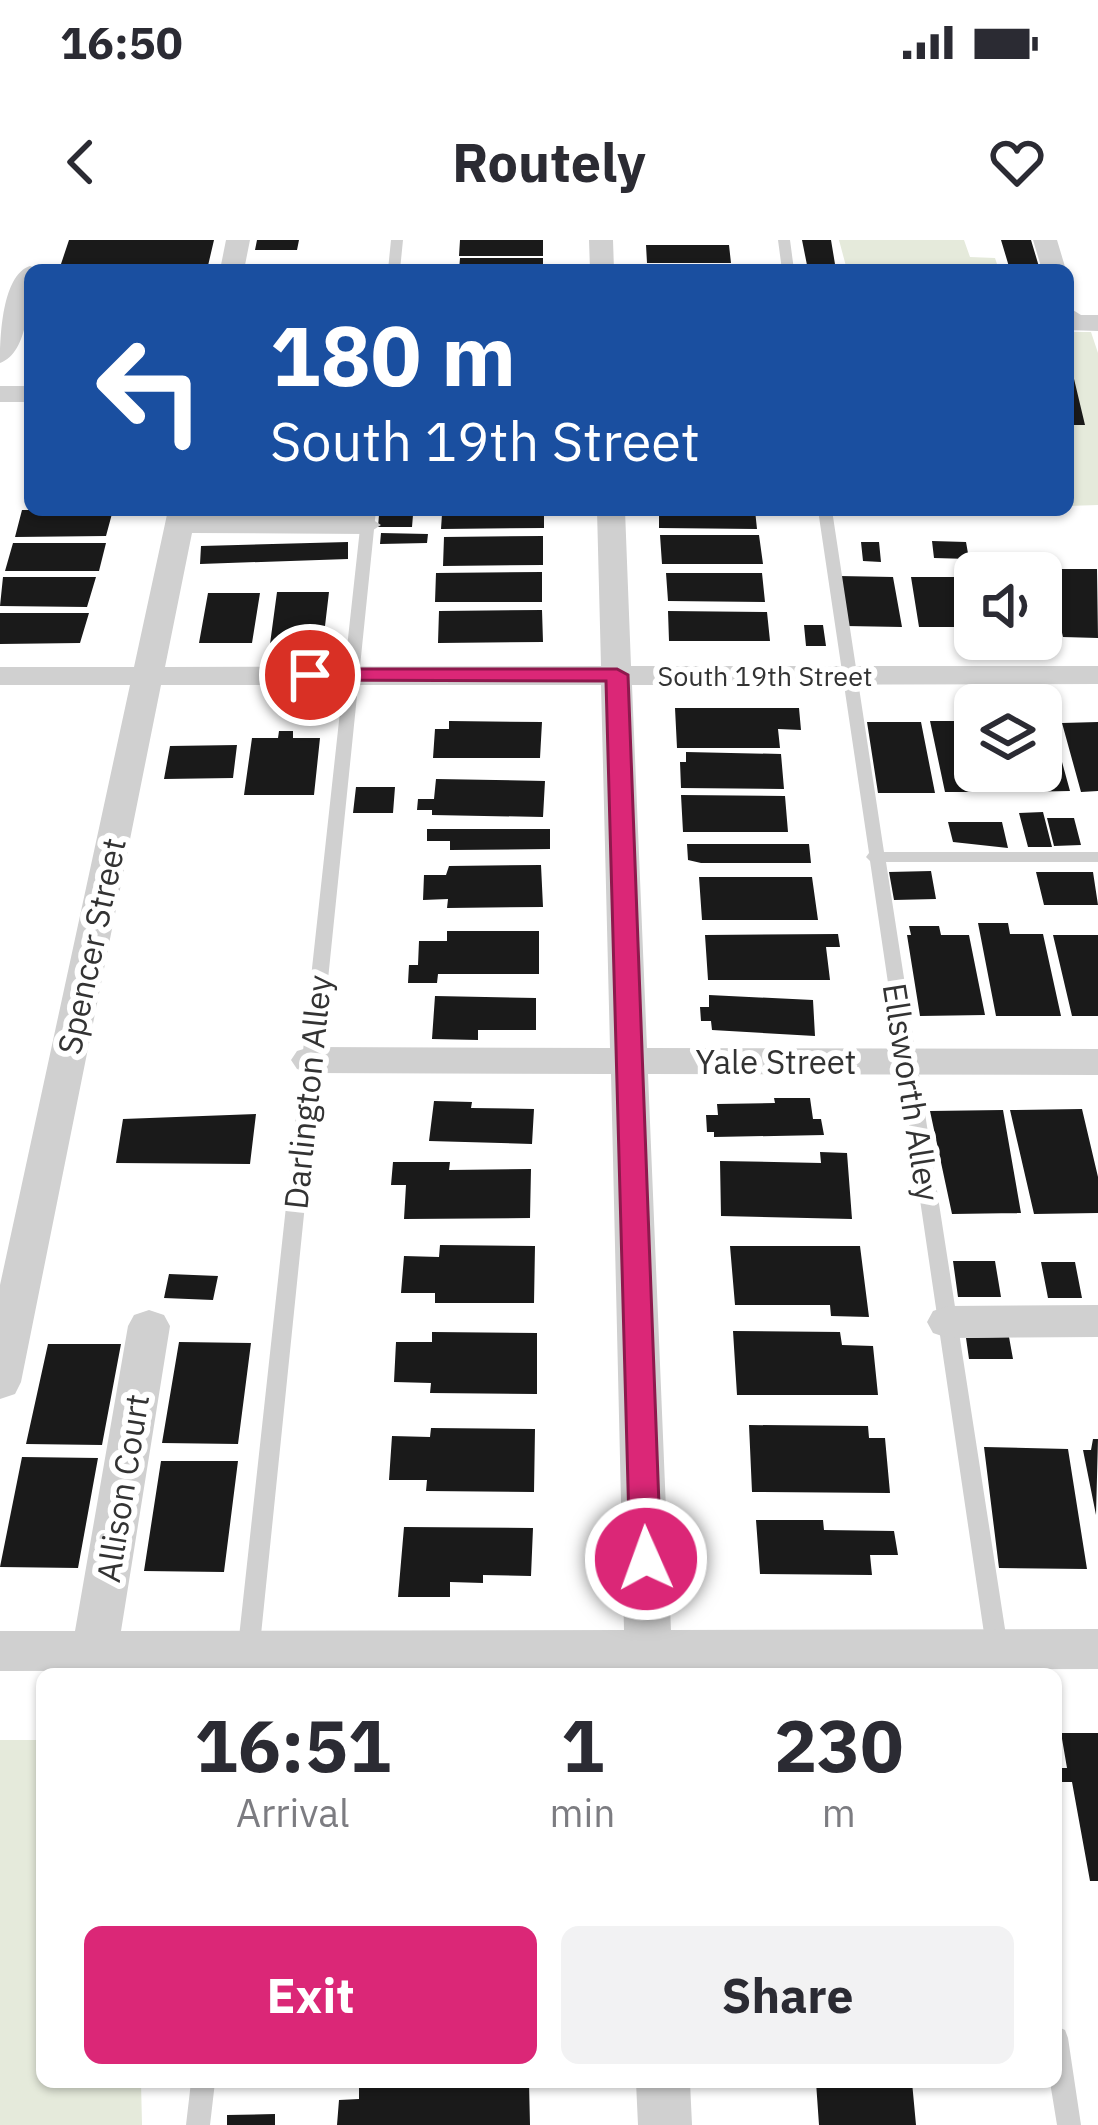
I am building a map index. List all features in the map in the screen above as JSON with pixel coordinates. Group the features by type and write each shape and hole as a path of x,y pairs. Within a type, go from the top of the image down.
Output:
{"street":[{"path":"0,355 24,290"},
{"path":"611,516 649,1662"},
{"path":"180,517 368,518"},
{"name":"Spencer Street","path":"0,1382 180,517"},
{"path":"1020,660 1023,675"},
{"name":"South 19th Street","path":"0,676 1098,675"},
{"name":"Yale Street","path":"310,1060 1098,1062"},
{"path":"948,1322 1098,1321"},
{"name":"Allison Court","path":"95,1651 149,1326"},
{"path":"0,1651 95,1651 247,1662 999,1662 1098,1649"},
{"path":"663,2088 664,2125"}],"lane":[{"name":"Ellsworth Alley","path":"826,516 999,1662"},
{"name":"Darlington Alley","path":"247,1662 368,518"},
{"path":"874,857 1098,857"},
{"path":"1062,2078 1069,2125"},
{"path":"198,2125 202,2088"}],"shaded area":[{"path":"839,240 964,240 970,257 995,258 997,264 845,264"},
{"path":"1074,332 1091,332 1098,353 1098,505 1074,506"},
{"path":"0,1740 36,1740 36,2088 141,2088 142,2125 0,2125"}],"building":[{"path":"69,240 214,240 208,264 61,264"},
{"path":"257,240 299,240 297,250 255,250"},
{"path":"460,240 543,240 543,256 459,256"},
{"path":"802,240 831,240 835,264 807,264"},
{"path":"1001,240 1031,240 1038,264 1008,264"},
{"path":"646,245 729,245 731,263 647,263"},
{"path":"460,258 543,258 543,264 460,264"},
{"path":"1074,379 1085,425 1074,425"},
{"path":"22,510 24,516 111,516 106,536 15,537"},
{"path":"379,516 413,516 412,527 378,527"},
{"path":"442,516 544,516 544,528 441,529"},
{"path":"659,516 756,516 757,529 659,528"},
{"path":"381,533 428,534 427,543 380,544"},
{"path":"660,535 759,535 763,564 662,564"},
{"path":"543,536 543,565 443,566 444,537"},
{"path":"932,541 966,542 968,552 954,552 954,559 934,558"},
{"path":"348,542 348,559 200,564 201,546"},
{"path":"861,542 879,542 881,562 863,561"},
{"path":"13,543 106,543 99,571 5,571"},
{"path":"1062,569 1097,569 1098,638 1063,637"},
{"path":"542,572 542,602 435,602 436,573"},
{"path":"666,573 762,573 765,602 668,601"},
{"path":"839,576 893,577 902,627 846,626"},
{"path":"3,577 96,577 87,607 0,606"},
{"path":"911,577 954,577 954,627 919,627"},
{"path":"277,592 329,592 323,643 270,644"},
{"path":"208,593 260,593 252,643 199,643"},
{"path":"542,610 543,642 438,643 439,611"},
{"path":"668,611 767,612 770,641 669,641"},
{"path":"0,613 89,613 80,643 0,644"},
{"path":"804,625 823,625 826,646 806,646"},
{"path":"675,708 799,708 801,730 778,729 780,748 677,748"},
{"path":"449,721 542,722 540,758 433,758 435,729 449,729"},
{"path":"930,721 954,721 954,792 945,792"},
{"path":"867,722 921,722 935,793 878,793"},
{"path":"1098,722 1098,791 1081,792 1062,723"},
{"path":"279,731 293,731 293,738 320,738 314,795 244,795 252,738 278,738"},
{"path":"237,745 233,778 164,779 170,746"},
{"path":"686,752 781,754 784,789 681,788 680,762 686,762"},
{"path":"1062,762 1070,791 1062,791"},
{"path":"436,779 545,781 543,817 432,815 432,810 417,810 418,799 434,799"},
{"path":"356,787 395,787 393,813 353,813"},
{"path":"681,795 785,796 788,832 683,832"},
{"path":"1043,812 1052,847 1028,847 1019,813"},
{"path":"1047,818 1074,818 1081,845 1054,846"},
{"path":"948,822 1002,822 1008,848 953,842"},
{"path":"427,829 550,829 550,849 450,850 450,841 427,841"},
{"path":"687,844 809,844 811,863 701,863 688,860"},
{"path":"541,865 543,907 447,908 448,899 423,900 424,875 446,875 449,866"},
{"path":"931,871 936,899 894,900 889,872"},
{"path":"1036,872 1093,872 1098,905 1044,905"},
{"path":"699,877 812,877 818,920 702,920"},
{"path":"978,923 1008,923 1010,934 1043,934 1061,1016 996,1016"},
{"path":"909,926 939,926 941,935 969,935 985,1015 920,1016"},
{"path":"447,931 539,931 539,974 438,974 437,983 408,983 409,965 418,965 419,941 447,941"},
{"path":"838,934 840,947 826,947 830,980 708,980 705,935"},
{"path":"1053,935 1098,935 1098,1016 1072,1016"},
{"path":"709,995 813,1000 815,1036 712,1030 711,1021 701,1021 700,1007 709,1007"},
{"path":"435,996 536,998 536,1030 478,1030 478,1040 432,1039"},
{"path":"774,1098 810,1098 813,1119 821,1119 824,1135 714,1137 714,1132 707,1132 706,1115 718,1115 717,1104 775,1103"},
{"path":"434,1101 472,1102 471,1108 534,1109 532,1144 429,1141"},
{"path":"1082,1109 1098,1177 1098,1213 1034,1214 1010,1110"},
{"path":"1003,1110 1021,1213 952,1214 930,1111"},
{"path":"256,1114 250,1164 116,1163 123,1119"},
{"path":"820,1152 847,1153 852,1219 721,1216 720,1161 821,1163"},
{"path":"393,1162 450,1162 449,1170 531,1169 530,1218 404,1219 406,1185 391,1185"},
{"path":"440,1245 535,1246 534,1303 435,1303 435,1293 401,1293 404,1256 439,1257"},
{"path":"730,1246 860,1246 869,1317 831,1316 830,1305 735,1305"},
{"path":"953,1261 995,1261 1001,1297 958,1297"},
{"path":"1041,1262 1075,1262 1082,1298 1048,1298"},
{"path":"169,1274 218,1276 213,1300 164,1298"},
{"path":"733,1331 840,1332 842,1345 873,1346 878,1395 737,1395"},
{"path":"432,1332 537,1333 537,1394 430,1393 431,1383 394,1382 396,1342 432,1342"},
{"path":"1009,1337 1013,1359 969,1359 966,1338"},
{"path":"179,1342 251,1343 238,1444 162,1443"},
{"path":"48,1344 121,1344 102,1445 26,1444"},
{"path":"749,1425 868,1426 869,1438 885,1438 890,1493 752,1492"},
{"path":"431,1428 535,1429 534,1492 426,1491 427,1480 389,1480 392,1436 430,1437"},
{"path":"1093,1439 1098,1439 1096,1515 1083,1450 1091,1450"},
{"path":"984,1447 1068,1449 1087,1569 999,1568"},
{"path":"22,1457 98,1458 78,1568 0,1567"},
{"path":"161,1461 238,1461 224,1572 144,1571"},
{"path":"756,1520 823,1520 824,1530 894,1531 898,1555 870,1555 872,1575 760,1574"},
{"path":"404,1527 533,1528 531,1576 483,1575 483,1583 450,1582 450,1597 398,1597"},
{"path":"1062,1733 1098,1733 1098,1881 1090,1881 1072,1782 1062,1782 1062,1768 1067,1768"},
{"path":"359,2088 529,2088 530,2125 337,2125 339,2100 359,2099"},
{"path":"816,2088 913,2088 916,2125 819,2125"},
{"path":"275,2114 275,2125 227,2125 227,2115"}],"route":[{"path":"310,675 617,675 646,1559"}]}
